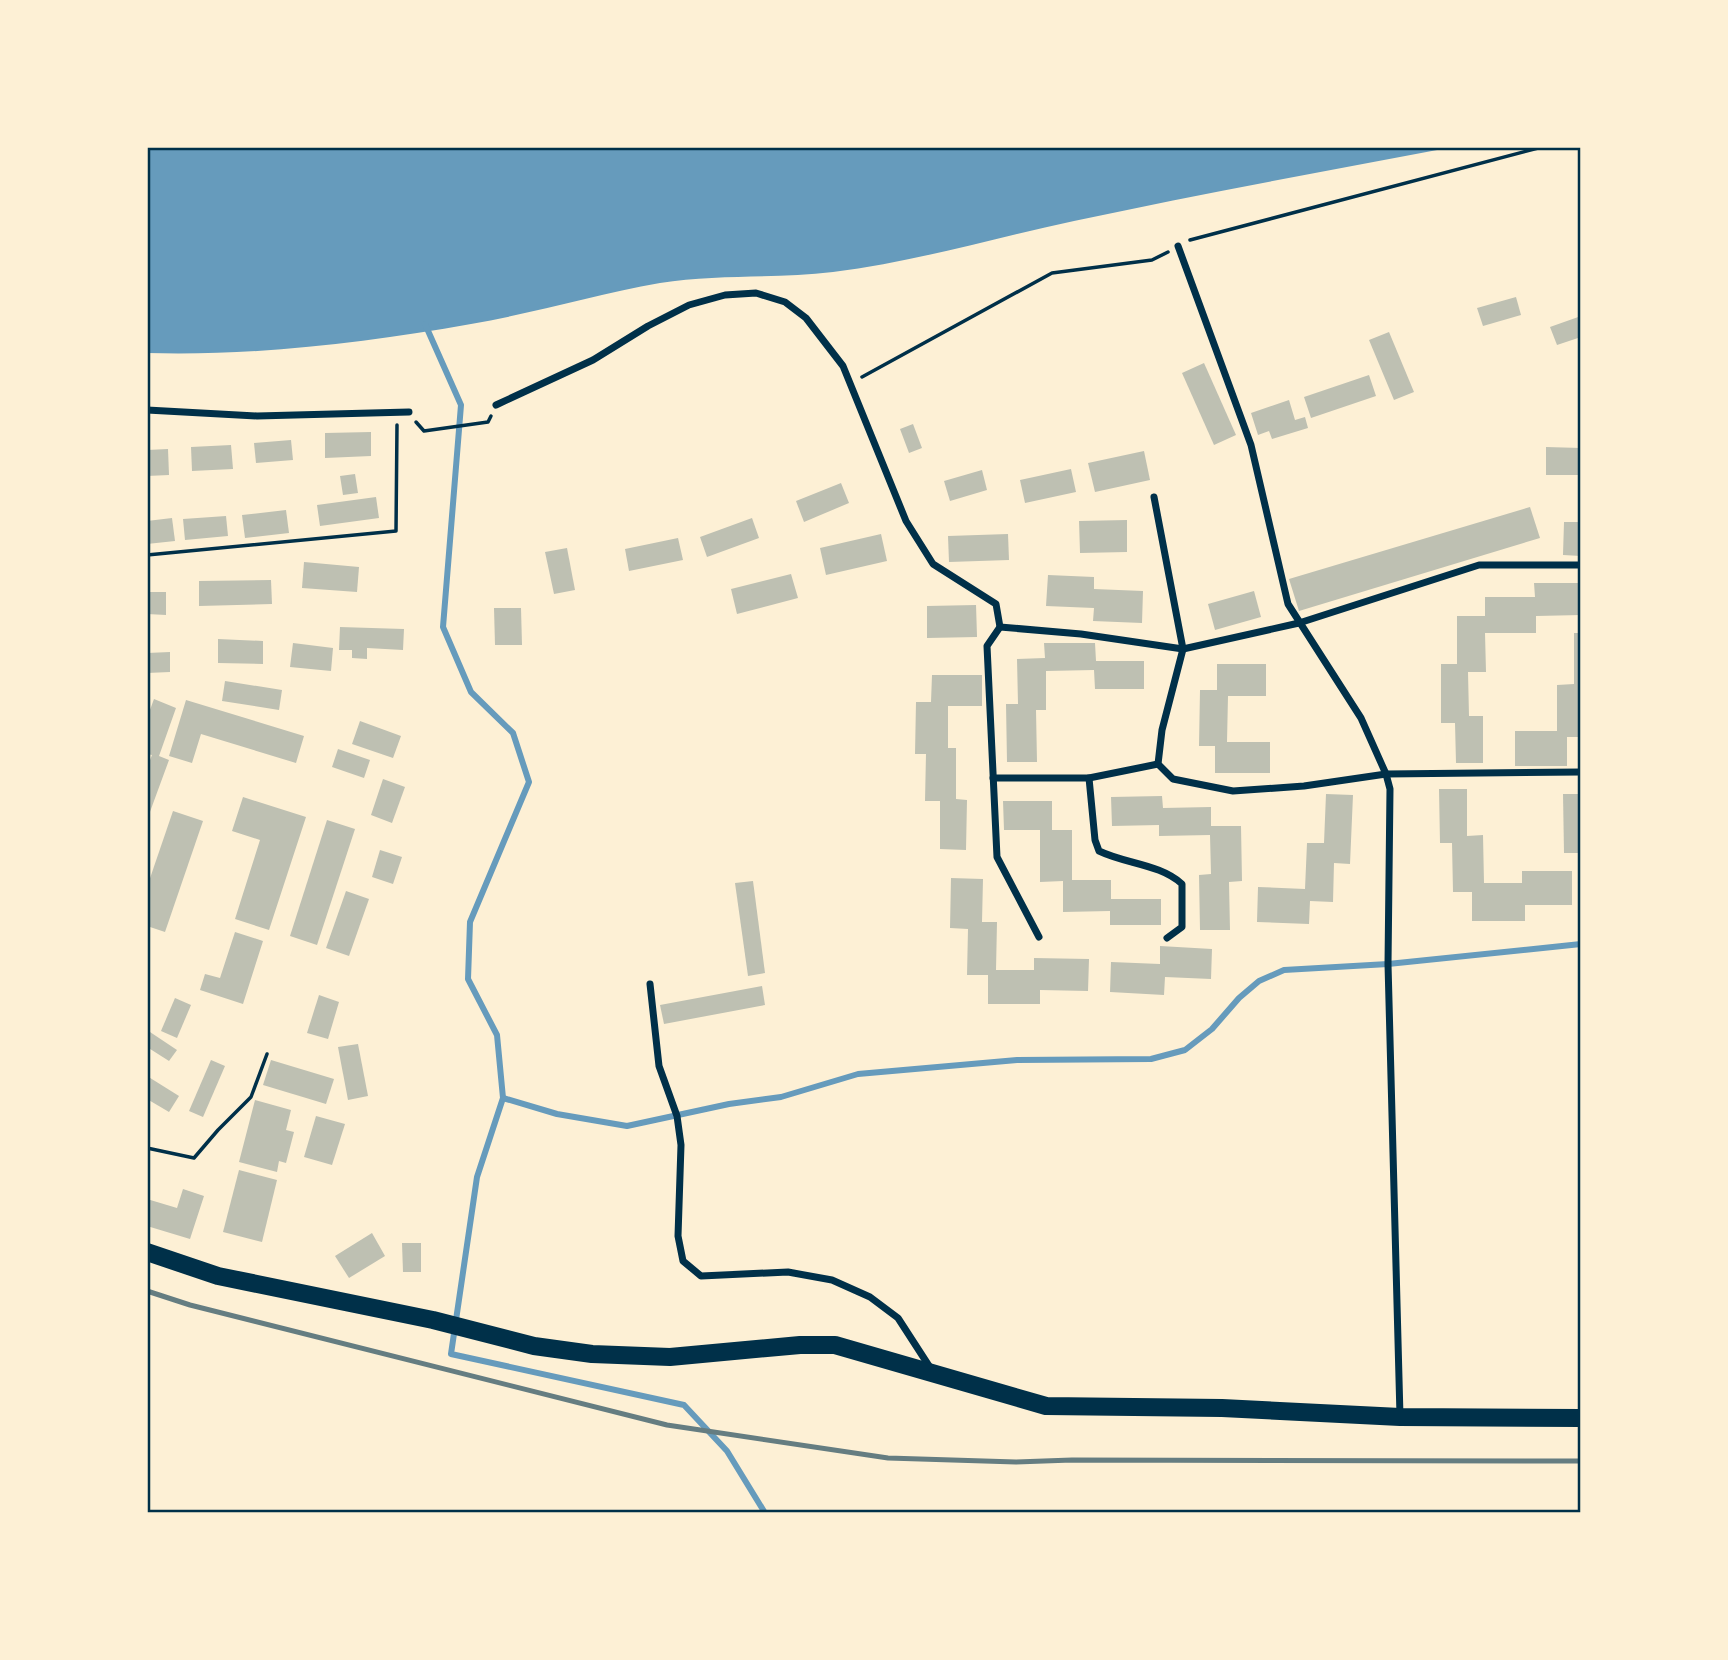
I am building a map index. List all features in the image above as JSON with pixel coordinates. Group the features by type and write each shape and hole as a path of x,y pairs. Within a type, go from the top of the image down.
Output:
{"main road":[{"path":"147,1252 218,1276 433,1320 545,1348 592,1354 670,1357 800,1345 835,1345 1046,1405 1208,1408 1400,1417 1581,1418"}],"street":[{"path":"1178,246 1251,444 1288,604 1361,718 1390,789 1388,964 1400,1417"},
{"path":"496,405 593,360 648,326 689,305 724,295 756,293 785,302 806,318 844,366 906,522 933,564 996,604 1000,626 987,646 997,856 1038,937"},
{"path":"147,410 257,416 409,412"},
{"path":"1154,497 1183,649 1162,730 1158,764"},
{"path":"1000,626 1081,634 1183,649 1299,623 1479,565 1581,565"},
{"path":"993,778 1089,778 1158,764"},
{"path":"1158,764 1173,779 1233,790 1304,786 1386,774 1581,772"},
{"path":"1089,778 1095,840 1099,851 1113,858 1171,874 1182,884 1182,927 1167,938"},
{"path":"650,984 659,1066 677,1116 681,1145 677,1236 683,1261 701,1276 788,1272 832,1280 870,1297 898,1318 935,1375"}],"path":[{"path":"147,555 396,531 397,413"},
{"path":"424,431 488,422"},
{"path":"147,1147 194,1158 251,1097 267,1054"}],"water":[{"path":"147,147 1453,147 1121,211 864,268 812,274 681,280 636,287 495,320 310,347 147,353"}],"building":[{"path":"1516,297 1521,315 1483,326 1477,308"},
{"path":"1581,316 1581,337 1557,345 1550,327"},
{"path":"1389,332 1414,392 1394,400 1369,340"},
{"path":"1204,363 1236,435 1214,445 1182,373"},
{"path":"1369,375 1376,396 1311,418 1304,397"},
{"path":"1289,400 1295,420 1305,417 1308,428 1272,439 1269,431 1258,435 1251,413"},
{"path":"913,424 922,448 909,453 900,429"},
{"path":"371,432 371,456 325,458 325,433"},
{"path":"291,440 293,460 256,463 254,443"},
{"path":"231,445 233,469 192,471 191,447"},
{"path":"1546,447 1581,448 1581,475 1546,475"},
{"path":"168,449 169,475 147,476 147,450"},
{"path":"1144,451 1150,480 1095,492 1088,463"},
{"path":"1071,469 1076,492 1025,503 1020,480"},
{"path":"982,470 987,490 950,501 944,481"},
{"path":"355,474 358,493 343,495 340,476"},
{"path":"841,483 849,503 804,522 796,501"},
{"path":"376,497 379,518 320,526 317,505"},
{"path":"1530,507 1540,538 1299,611 1289,579"},
{"path":"286,510 289,533 245,538 242,515"},
{"path":"226,516 228,536 185,540 183,519"},
{"path":"172,518 175,541 147,544 147,521"},
{"path":"752,518 759,538 707,557 700,537"},
{"path":"1127,520 1127,552 1080,553 1079,521"},
{"path":"1564,522 1581,522 1581,556 1563,555"},
{"path":"881,534 887,561 826,575 820,548"},
{"path":"1008,534 1009,560 949,562 948,536"},
{"path":"678,538 683,560 629,571 625,549"},
{"path":"567,548 575,590 554,594 545,552"},
{"path":"304,562 359,567 357,592 302,588"},
{"path":"791,574 798,598 737,614 731,589"},
{"path":"1048,575 1094,577 1094,589 1143,591 1142,623 1093,621 1094,608 1046,606"},
{"path":"271,580 272,604 199,606 199,581"},
{"path":"1534,583 1581,583 1581,615 1536,616 1536,633 1485,633 1486,672 1468,672 1469,716 1483,716 1483,763 1456,763 1455,723 1441,723 1441,664 1457,664 1457,616 1485,616 1485,597 1535,597"},
{"path":"1254,591 1261,617 1215,630 1208,604"},
{"path":"147,592 166,592 166,615 147,614"},
{"path":"976,605 977,637 927,638 927,606"},
{"path":"494,608 521,608 522,645 495,645"},
{"path":"340,627 404,629 403,650 367,648 367,659 352,658 352,650 339,650"},
{"path":"1574,633 1581,633 1581,737 1567,737 1567,766 1515,766 1515,731 1557,731 1557,685 1574,684"},
{"path":"218,639 263,641 263,664 218,663"},
{"path":"293,643 333,648 331,671 290,667"},
{"path":"1044,643 1095,643 1096,661 1144,661 1144,689 1095,689 1094,670 1046,671 1046,710 1036,710 1037,762 1007,762 1006,704 1018,704 1017,659 1045,658"},
{"path":"170,652 170,672 147,673 147,653"},
{"path":"1217,664 1266,664 1266,696 1228,696 1227,742 1270,742 1270,773 1215,773 1215,746 1199,746 1200,690 1217,690"},
{"path":"932,675 982,675 982,706 948,706 948,748 956,748 956,799 967,800 966,850 940,849 940,801 925,801 926,754 915,754 916,702 931,702"},
{"path":"225,681 282,690 279,710 222,701"},
{"path":"154,699 176,708 159,756 169,760 147,820 147,768 152,755 147,754 147,718"},
{"path":"186,700 304,736 296,763 201,734 192,763 169,756"},
{"path":"360,721 401,736 393,758 352,744"},
{"path":"338,749 370,760 364,778 332,767"},
{"path":"383,779 405,787 392,823 371,815"},
{"path":"1439,789 1467,789 1467,836 1483,835 1484,883 1522,883 1522,871 1572,871 1572,905 1525,905 1525,921 1472,921 1472,892 1453,892 1452,843 1440,843"},
{"path":"1326,794 1353,795 1350,864 1334,863 1333,902 1310,901 1309,924 1257,922 1258,887 1305,889 1307,843 1324,843"},
{"path":"1563,794 1581,794 1581,853 1564,853"},
{"path":"1162,796 1163,808 1211,807 1211,826 1241,826 1242,881 1229,882 1230,930 1200,930 1199,875 1211,874 1210,835 1159,836 1159,825 1112,826 1111,797"},
{"path":"243,797 306,817 269,930 235,919 260,840 232,831"},
{"path":"1003,801 1052,801 1052,830 1072,830 1072,880 1111,880 1111,899 1161,899 1161,925 1110,925 1110,911 1063,912 1063,881 1040,882 1040,830 1004,830"},
{"path":"173,811 203,821 165,932 147,926 147,887"},
{"path":"327,820 355,829 317,945 290,936"},
{"path":"380,850 402,857 393,884 372,877"},
{"path":"951,878 983,879 982,922 997,922 996,970 1034,970 1034,958 1089,959 1088,991 1040,990 1040,1004 988,1004 988,975 967,975 968,929 950,928"},
{"path":"753,881 765,973 748,976 735,883"},
{"path":"346,891 369,899 349,956 326,948"},
{"path":"235,932 263,941 243,1004 200,990 205,974 220,978"},
{"path":"1160,946 1212,949 1211,979 1165,977 1164,995 1110,992 1111,962 1160,964"},
{"path":"762,986 765,1005 664,1024 660,1005"},
{"path":"319,995 339,1002 328,1039 307,1033"},
{"path":"175,998 191,1005 177,1038 161,1031"},
{"path":"150,1032 177,1050 169,1061 147,1047"},
{"path":"358,1044 368,1096 348,1100 338,1047"},
{"path":"211,1060 225,1066 203,1117 189,1111"},
{"path":"271,1060 334,1079 326,1104 263,1085"},
{"path":"147,1076 179,1096 169,1112 147,1099"},
{"path":"255,1100 291,1110 286,1130 294,1132 286,1163 279,1161 277,1172 239,1162"},
{"path":"316,1116 345,1124 332,1165 304,1157"},
{"path":"239,1170 277,1180 262,1242 223,1232"},
{"path":"183,1189 204,1196 190,1239 147,1226 147,1199 177,1208"},
{"path":"372,1233 385,1256 349,1278 335,1256"},
{"path":"402,1243 421,1243 421,1272 403,1272"}],"waterway":[{"path":"425,324 461,405 443,627 471,692 513,733 529,782 470,922 468,979 497,1035 503,1098 477,1177 451,1354 684,1405 727,1451 765,1513"},
{"path":"503,1098 557,1114 627,1126 729,1104 781,1097 858,1074 1017,1060 1151,1059 1185,1050 1212,1029 1239,998 1259,981 1284,970 1388,964 1581,944"}],"railway":[{"path":"147,1291 190,1305 667,1425 888,1458 1016,1462 1581,1461"}]}
